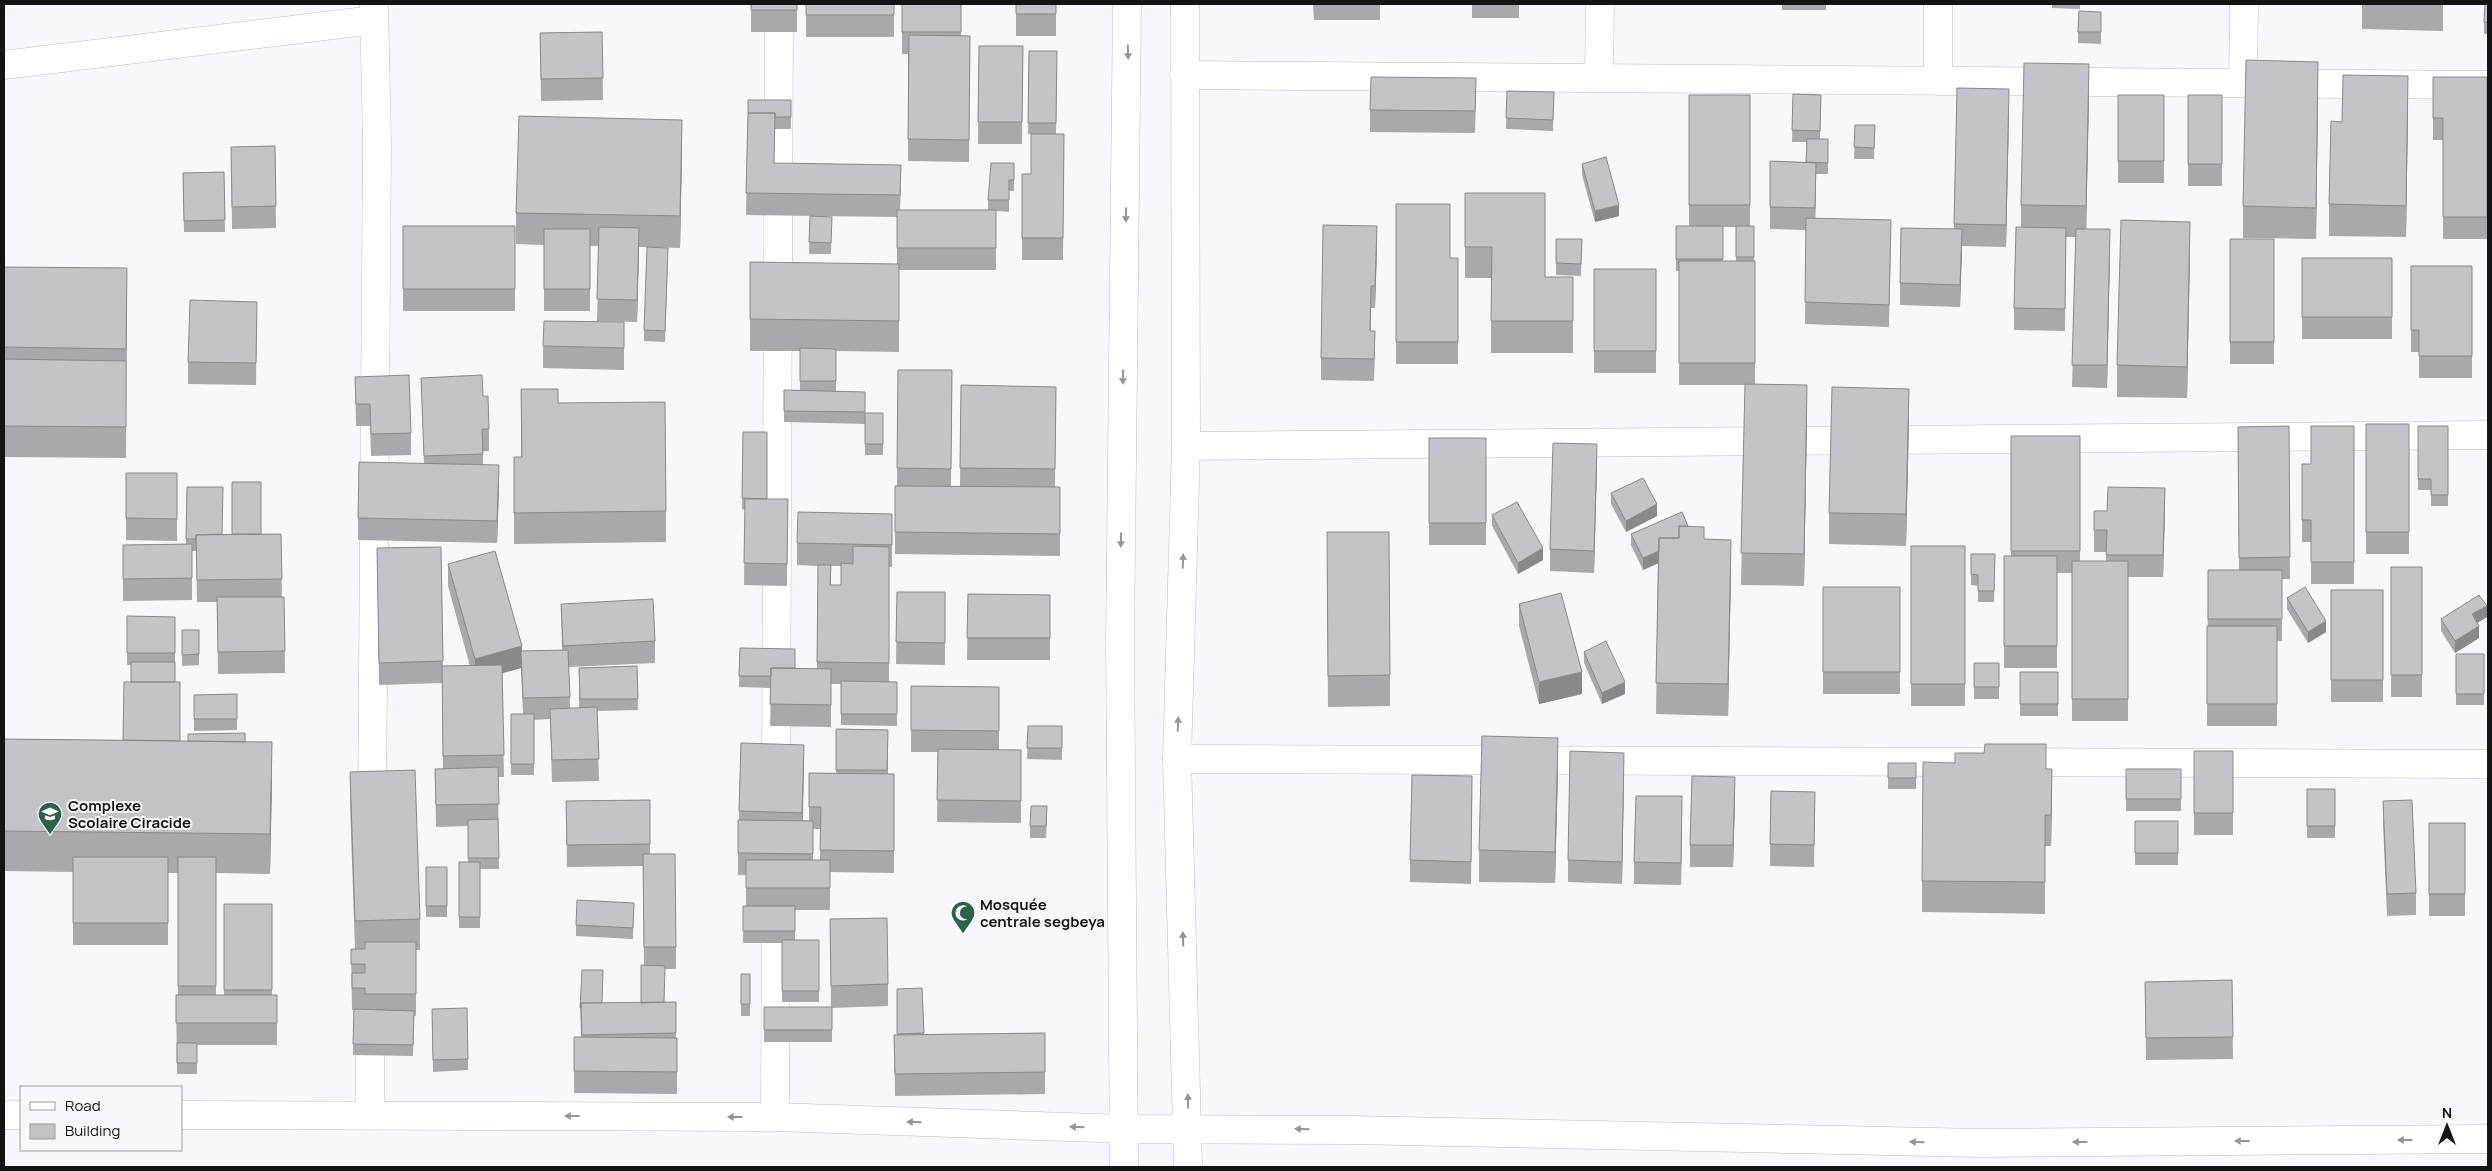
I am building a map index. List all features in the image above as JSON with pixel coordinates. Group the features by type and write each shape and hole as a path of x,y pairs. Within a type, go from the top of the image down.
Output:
{"street":[{"path":"776,807 779,4"},
{"path":"1124,1167 1126,1129 1120,642 1127,4"},
{"path":"1185,4 1186,446 1177,759 1189,1128 1188,1167"},
{"path":"1599,78 1600,4"},
{"path":"1938,4 1938,80"},
{"path":"2242,83 2244,4"},
{"path":"4,65 374,12 377,143 372,838"},
{"path":"1184,75 2488,85"},
{"path":"1186,446 2488,435"},
{"path":"1177,759 2488,764"},
{"path":"775,1117 776,877"},
{"path":"370,996 370,1116"},
{"path":"4,1115 20,1115"},
{"path":"182,1115 775,1117 1126,1129 1189,1128 1981,1143 2488,1139"}],"building":[{"path":"751,4 797,4 797,10 751,10"},
{"path":"806,4 894,4 894,15 806,15"},
{"path":"902,4 961,4 961,32 902,32"},
{"path":"1016,4 1056,4 1056,14 1016,14"},
{"path":"2485,4 2488,4 2488,23 2484,22"},
{"path":"2079,11 2101,12 2101,32 2078,32"},
{"path":"602,32 603,78 541,79 540,33"},
{"path":"909,35 970,36 969,140 908,139"},
{"path":"979,46 1023,46 1022,122 978,122"},
{"path":"1029,51 1057,51 1056,123 1028,123"},
{"path":"2246,60 2318,62 2316,208 2243,206"},
{"path":"2024,63 2089,64 2086,206 2021,205"},
{"path":"2343,75 2408,76 2406,206 2329,204 2331,121 2342,122"},
{"path":"1371,77 1476,78 1475,111 1370,110"},
{"path":"2433,77 2487,77 2487,217 2443,217 2443,118 2433,118"},
{"path":"1957,88 2009,89 2006,225 1954,224"},
{"path":"1507,91 1554,92 1553,120 1506,118"},
{"path":"1793,94 1821,95 1820,131 1792,130"},
{"path":"1689,95 1750,95 1750,205 1689,205"},
{"path":"2118,95 2164,95 2164,161 2118,161"},
{"path":"2188,95 2222,95 2222,164 2188,164"},
{"path":"748,100 791,100 791,117 775,117 775,113 748,113"},
{"path":"748,113 775,113 774,163 901,165 900,195 746,193"},
{"path":"519,116 682,120 680,216 516,213"},
{"path":"1855,125 1875,125 1874,148 1854,147"},
{"path":"1031,134 1064,134 1063,238 1022,238 1022,174 1031,174"},
{"path":"1807,139 1828,139 1828,163 1806,162"},
{"path":"275,146 276,206 232,207 231,147"},
{"path":"1606,157 1619,205 1595,211 1582,164"},
{"path":"1770,161 1816,163 1815,208 1770,207"},
{"path":"991,163 1014,163 1014,180 1009,180 1009,200 988,200"},
{"path":"224,172 225,220 184,221 183,173"},
{"path":"1465,193 1545,193 1545,277 1573,277 1573,321 1491,321 1492,247 1465,247"},
{"path":"1396,204 1450,204 1450,258 1458,258 1458,342 1396,342"},
{"path":"897,210 996,210 996,248 897,248"},
{"path":"810,216 832,217 831,243 809,242"},
{"path":"1806,218 1891,220 1889,305 1805,302"},
{"path":"2121,220 2190,222 2187,367 2117,365"},
{"path":"1323,225 1377,226 1375,286 1371,286 1370,331 1375,331 1374,359 1321,358"},
{"path":"403,226 515,226 515,289 403,289"},
{"path":"1676,226 1723,226 1723,259 1676,259"},
{"path":"1736,226 1754,226 1754,257 1736,257"},
{"path":"599,227 639,228 637,300 597,299"},
{"path":"2016,227 2066,228 2065,309 2014,308"},
{"path":"1901,228 1962,229 1960,285 1900,283"},
{"path":"544,229 590,229 590,289 544,289"},
{"path":"2076,229 2110,229 2107,365 2072,365"},
{"path":"1556,239 1582,239 1581,264 1556,263"},
{"path":"2230,239 2274,239 2274,342 2230,342"},
{"path":"647,247 668,248 665,331 644,330"},
{"path":"2302,258 2392,258 2392,317 2302,317"},
{"path":"1679,261 1755,261 1755,363 1679,363"},
{"path":"750,262 899,264 899,321 750,319"},
{"path":"2411,266 2472,266 2472,356 2419,356 2419,330 2411,330"},
{"path":"4,267 127,268 126,349 4,347"},
{"path":"1594,269 1656,269 1656,351 1594,351"},
{"path":"190,300 257,302 256,363 188,362"},
{"path":"544,321 624,322 624,348 543,346"},
{"path":"800,348 836,349 836,381 800,381"},
{"path":"4,359 126,361 126,427 4,426"},
{"path":"898,370 952,370 951,469 897,468"},
{"path":"409,375 411,433 371,434 370,404 356,404 355,377"},
{"path":"482,375 483,396 488,396 489,429 482,429 483,454 424,456 421,378"},
{"path":"1745,384 1807,385 1804,554 1741,553"},
{"path":"961,385 1056,387 1055,469 960,468"},
{"path":"1832,387 1909,389 1906,514 1829,513"},
{"path":"521,389 558,389 558,403 665,402 666,511 514,513 514,457 522,457"},
{"path":"784,390 865,392 865,412 784,411"},
{"path":"865,413 883,413 883,444 865,444"},
{"path":"2366,424 2409,424 2409,532 2366,532"},
{"path":"2289,426 2290,557 2239,558 2238,427"},
{"path":"2311,426 2354,426 2354,562 2311,562 2311,520 2302,520 2302,464 2311,464"},
{"path":"2418,426 2448,426 2448,495 2431,495 2431,479 2418,479"},
{"path":"743,432 767,432 767,499 742,498"},
{"path":"2011,436 2080,436 2080,551 2011,551"},
{"path":"1429,438 1486,438 1486,523 1429,523"},
{"path":"1553,443 1597,444 1594,551 1550,549"},
{"path":"359,462 499,465 497,521 358,518"},
{"path":"126,473 177,473 177,519 126,518"},
{"path":"1643,478 1657,504 1626,521 1611,493"},
{"path":"232,482 261,482 261,534 232,534"},
{"path":"895,486 1060,487 1060,534 895,532"},
{"path":"187,487 223,487 222,534 196,535 196,539 186,539"},
{"path":"2108,487 2165,488 2163,555 2106,555 2107,530 2094,530 2094,511 2107,511"},
{"path":"745,499 788,499 787,564 744,563"},
{"path":"1517,502 1543,548 1518,563 1492,515"},
{"path":"798,512 892,514 892,545 797,543"},
{"path":"1682,512 1688,526 1679,526 1679,538 1659,538 1659,551 1643,558 1631,534"},
{"path":"1679,526 1704,527 1704,539 1731,540 1728,684 1656,683 1659,538 1679,538"},
{"path":"1327,532 1389,532 1390,675 1328,676"},
{"path":"281,534 282,579 197,580 196,535"},
{"path":"192,544 192,578 123,579 123,545"},
{"path":"853,546 889,547 889,663 817,662 818,565 831,565 830,585 841,585 841,563 853,564"},
{"path":"1911,546 1965,546 1965,684 1911,684"},
{"path":"441,547 443,661 379,663 377,548"},
{"path":"495,551 522,646 475,659 448,564"},
{"path":"1971,554 1995,554 1994,591 1978,591 1978,575 1971,574"},
{"path":"2004,556 2057,556 2057,646 2004,646"},
{"path":"2072,561 2128,561 2128,699 2072,699"},
{"path":"2391,567 2422,567 2422,675 2391,675"},
{"path":"2208,570 2282,570 2282,619 2208,619"},
{"path":"1823,587 1900,587 1900,672 1823,672"},
{"path":"2305,587 2326,621 2308,632 2287,598"},
{"path":"2331,590 2383,590 2383,680 2331,680"},
{"path":"897,592 945,592 945,643 896,642"},
{"path":"1561,593 1582,672 1539,682 1519,604"},
{"path":"968,594 1050,595 1050,638 967,638"},
{"path":"2479,595 2487,606 2472,614 2479,626 2455,641 2441,619"},
{"path":"217,597 284,597 285,651 218,652"},
{"path":"653,599 655,641 563,646 561,604"},
{"path":"127,616 175,617 175,653 127,653"},
{"path":"2207,626 2277,626 2277,704 2207,704"},
{"path":"182,630 199,630 199,654 182,655"},
{"path":"1606,641 1625,682 1602,693 1584,652"},
{"path":"740,648 795,649 795,668 771,668 771,676 739,676"},
{"path":"568,650 570,697 523,698 521,651"},
{"path":"2456,654 2484,654 2484,694 2456,694"},
{"path":"131,662 175,662 175,682 131,682"},
{"path":"1974,663 1999,663 1999,687 1974,687"},
{"path":"502,665 504,755 443,756 442,666"},
{"path":"637,666 638,699 580,699 579,668"},
{"path":"771,668 831,669 831,705 770,704"},
{"path":"2020,672 2058,672 2058,704 2020,704"},
{"path":"841,681 897,682 897,714 841,714"},
{"path":"124,682 180,682 180,741 123,740"},
{"path":"911,686 999,687 999,731 911,730"},
{"path":"237,694 237,719 194,719 194,695"},
{"path":"597,707 599,759 552,760 550,709"},
{"path":"511,714 534,714 534,764 511,764"},
{"path":"1028,726 1062,726 1062,748 1027,748"},
{"path":"836,729 888,730 887,770 836,770"},
{"path":"245,733 245,742 188,741 188,734"},
{"path":"1482,736 1558,738 1555,852 1479,850"},
{"path":"4,739 272,742 270,834 4,831"},
{"path":"741,743 804,745 802,813 739,811"},
{"path":"1985,744 2046,744 2046,769 2052,769 2051,815 2045,815 2045,882 1922,881 1923,762 1955,763 1955,753 1984,753"},
{"path":"938,749 1021,750 1021,801 937,800"},
{"path":"1570,751 1624,753 1622,862 1568,860"},
{"path":"2194,751 2233,751 2233,813 2194,813"},
{"path":"1888,763 1916,763 1916,778 1888,778"},
{"path":"498,767 499,804 436,805 435,769"},
{"path":"2126,769 2181,769 2181,799 2126,799"},
{"path":"415,770 420,919 355,921 350,772"},
{"path":"809,773 894,774 894,851 820,850 821,807 809,807"},
{"path":"1412,775 1472,776 1471,862 1410,860"},
{"path":"1692,776 1735,777 1733,845 1690,845"},
{"path":"2307,789 2335,789 2335,826 2307,826"},
{"path":"1771,791 1815,792 1814,845 1770,844"},
{"path":"1636,796 1682,796 1681,863 1634,862"},
{"path":"650,800 650,844 567,845 566,801"},
{"path":"2412,800 2416,893 2387,894 2383,801"},
{"path":"1031,806 1047,806 1046,826 1030,826"},
{"path":"498,819 499,858 468,858 468,820"},
{"path":"738,820 813,821 813,854 738,853"},
{"path":"2135,821 2178,821 2178,853 2135,853"},
{"path":"2429,823 2465,823 2465,894 2429,894"},
{"path":"643,854 675,854 676,947 644,947"},
{"path":"73,857 168,857 168,923 73,923"},
{"path":"178,857 216,857 216,986 178,986"},
{"path":"746,860 830,860 830,888 746,888"},
{"path":"459,862 480,862 480,917 459,917"},
{"path":"426,867 447,867 447,906 426,906"},
{"path":"577,900 634,903 633,928 576,925"},
{"path":"224,904 272,904 272,990 224,990"},
{"path":"743,906 795,906 795,931 743,931"},
{"path":"887,918 888,984 831,986 830,919"},
{"path":"782,940 819,940 819,991 782,991"},
{"path":"365,942 416,942 416,994 365,994 365,988 352,988 352,973 365,973 365,964 351,964 351,949 365,949"},
{"path":"641,965 665,966 664,1002 641,1003"},
{"path":"582,970 603,970 602,1003 581,1003 580,1008"},
{"path":"741,974 750,974 750,1004 741,1004"},
{"path":"2232,980 2233,1037 2146,1038 2145,982"},
{"path":"922,988 924,1033 897,1034 897,989"},
{"path":"176,995 277,995 277,1023 176,1023"},
{"path":"676,1002 676,1033 582,1035 581,1003"},
{"path":"764,1007 832,1007 832,1030 764,1030"},
{"path":"467,1008 468,1059 433,1060 432,1009"},
{"path":"354,1009 414,1011 413,1045 353,1044"},
{"path":"1045,1033 1045,1072 895,1074 894,1035"},
{"path":"574,1037 677,1038 677,1072 574,1071"},
{"path":"177,1043 197,1043 197,1063 177,1063"}],"place":[{"name":"Complexe Scolaire Ciracide","path":"50,835"},
{"name":"Mosquée centrale segbeya","path":"963,934"}]}
